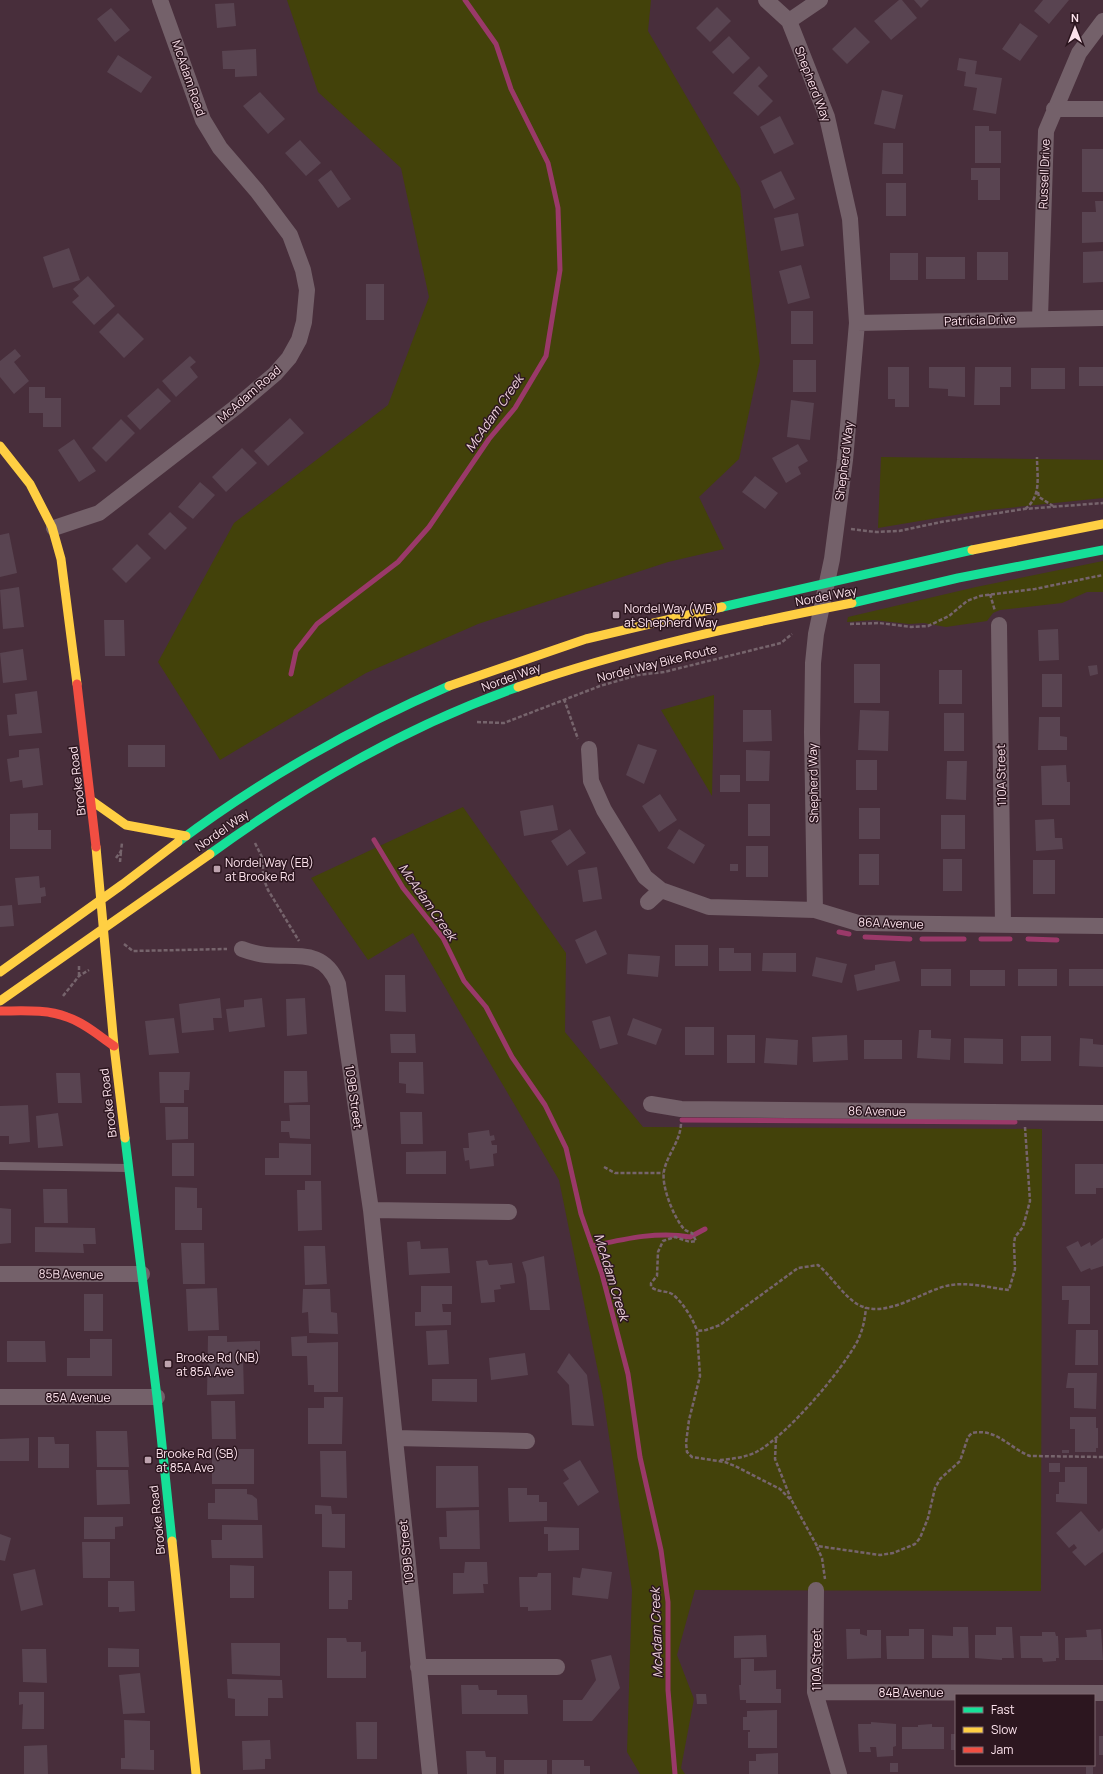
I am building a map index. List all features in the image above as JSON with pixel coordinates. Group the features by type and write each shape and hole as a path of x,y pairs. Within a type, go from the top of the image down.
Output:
{"main road":[{"name":"Brooke Road","path":"0,446 27,477 39,497 54,528 61,559 92,801 114,1046 157,1397 196,1774"},
{"name":"Nordel Way","path":"0,972 186,836 241,798 317,752 422,698 462,681 600,636 704,610 827,584 950,555 1103,524"},
{"name":"Nordel Way","path":"0,1001 66,953 269,812 342,768 434,720 519,686 608,658 660,644 822,609 882,598 958,578 1103,550"},
{"path":"92,801 126,825 186,836"},
{"path":"0,1011 37,1012 65,1016 77,1021 114,1046"}],"street":[{"name":"McAdam Road","path":"54,528 99,513 236,407 275,374 289,358 299,340 304,322 307,290 304,270 290,235 257,190 220,148 203,120 160,0"},
{"name":"Shepherd Way","path":"766,0 789,21 827,117 850,219 857,323 847,436 836,527 827,584 816,634 812,696 815,910"},
{"path":"789,21 820,0"},
{"name":"Russell Drive","path":"1040,318 1046,131 1054,109 1079,53 1103,21"},
{"path":"1054,109 1103,109"},
{"name":"Patricia Drive","path":"857,323 1040,318 1103,318"},
{"name":"110A Street","path":"999,625 1002,925"},
{"name":"86A Avenue","path":"589,749 591,781 604,810 646,877 660,890 709,907 815,910 858,923 1103,926"},
{"path":"648,902 660,890"},
{"path":"242,949 255,954 300,955"},
{"name":"109B Street","path":"300,955 324,964 333,972 338,984 371,1210 430,1774"},
{"name":"86 Avenue","path":"651,1104 681,1109 1103,1113"},
{"path":"371,1210 509,1212"},
{"name":"85B Avenue","path":"0,1274 142,1274"},
{"name":"85A Avenue","path":"0,1397 157,1397"},
{"path":"394,1438 527,1441"},
{"name":"110A Street","path":"821,1587 814,1692 838,1774"},
{"path":"418,1667 557,1667"},
{"name":"84B Avenue","path":"814,1692 1103,1693"}],"lane":[{"path":"0,1166 128,1168"}],"path":[{"path":"1024,509 1036,499 1037,457"},
{"path":"1037,489 1039,497 1055,506"},
{"path":"836,527 876,532 899,531 947,521 1024,509 1103,502"},
{"path":"846,624 879,623 911,627 928,626 949,616 967,601 980,596 1035,589 1103,575"},
{"name":"Nordel Way Bike Route","path":"472,722 504,723 600,686 638,675 664,672 781,643 794,632"},
{"path":"564,699 577,738 589,749"},
{"path":"120,865 122,839"},
{"path":"254,839 257,849 263,859 263,877 268,890 302,946 300,955"},
{"path":"116,859 121,850"},
{"path":"120,942 133,951 242,949"},
{"path":"79,976 80,963"},
{"path":"59,1001 79,976 90,969"},
{"path":"681,1118 681,1127 677,1140 663,1173 670,1205 676,1217 684,1230 692,1233 696,1238 694,1242 676,1237 664,1241 658,1252 657,1276 651,1283 651,1287 660,1292 671,1293 692,1318 697,1331 700,1376 689,1420 686,1443 687,1452 692,1457 735,1466 780,1489 792,1501"},
{"path":"697,1331 706,1330 720,1325 785,1276 798,1268 809,1265 818,1265 856,1303 866,1308 884,1308 904,1304 949,1286 966,1284 1010,1290 1015,1269 1015,1237 1023,1227 1030,1201 1025,1125"},
{"path":"604,1167 615,1173 621,1174 663,1173"},
{"path":"711,1460 725,1460 757,1452 776,1439 821,1391 849,1353 857,1341 864,1324 866,1308"},
{"path":"817,1546 880,1555 893,1553 915,1544 920,1538 928,1518 935,1488 940,1479 960,1461 968,1437 972,1433 985,1432 996,1434 1023,1453 1030,1456 1103,1457"},
{"path":"776,1439 775,1459 792,1501 822,1558 821,1587"}],"shaded area":[{"path":"287,0 651,0 648,31 740,188 760,361 739,459 699,497 724,549 668,562 478,624 366,673 220,760 158,662 234,523 388,405 429,297 401,168 318,92"},
{"path":"881,457 1103,460 1103,498 979,511 878,528"},
{"path":"1103,561 1103,592 1087,592 1062,603 1000,610 993,613 987,621 946,627 924,623 909,624 874,620 847,622 848,617 976,587"},
{"path":"714,695 712,796 661,710"},
{"path":"463,807 566,953 565,1032 643,1127 1042,1129 1041,1591 695,1590 677,1655 694,1699 681,1768 685,1774 640,1774 627,1752 632,1590 603,1396 559,1180 413,933 368,960 311,878"}],"building":[{"path":"899,0 902,0 917,18 891,40 874,21"},
{"path":"914,0 929,0 921,8"},
{"path":"1043,0 1069,0 1049,24 1034,11"},
{"path":"234,3 236,26 217,28 215,4"},
{"path":"717,7 731,21 710,42 696,28"},
{"path":"111,8 130,30 115,42 97,19"},
{"path":"1020,23 1038,36 1020,61 1002,49"},
{"path":"855,27 870,42 847,64 832,49"},
{"path":"729,36 750,58 733,74 712,52"},
{"path":"256,49 257,76 235,77 235,69 223,69 222,51"},
{"path":"118,55 152,77 141,93 107,72"},
{"path":"959,58 977,61 975,74 1002,78 996,114 973,110 977,88 964,86 966,72 957,70"},
{"path":"759,66 768,76 758,86 773,101 758,116 733,93"},
{"path":"882,90 903,95 895,129 874,124"},
{"path":"260,92 285,119 268,134 243,106"},
{"path":"780,116 794,144 774,154 760,127"},
{"path":"975,126 989,126 989,131 1001,131 1001,163 975,163"},
{"path":"300,140 321,163 306,176 285,153"},
{"path":"883,143 903,143 903,174 882,174"},
{"path":"1082,149 1103,149 1103,192 1082,192"},
{"path":"971,168 1000,168 1000,200 978,200 978,180 971,180"},
{"path":"331,170 351,199 338,208 318,180"},
{"path":"781,171 795,199 774,209 761,181"},
{"path":"886,183 906,183 906,216 886,216"},
{"path":"1095,201 1103,201 1103,242 1082,243 1082,212 1096,212"},
{"path":"798,213 804,246 781,251 774,218"},
{"path":"69,248 80,280 53,288 43,257"},
{"path":"1103,251 1103,282 1083,283 1083,252"},
{"path":"977,252 1008,252 1008,280 977,280"},
{"path":"890,253 918,253 918,280 890,280"},
{"path":"926,257 965,257 965,279 926,279"},
{"path":"801,265 810,298 788,304 779,271"},
{"path":"88,276 115,306 94,325 72,302 79,296 73,289"},
{"path":"366,284 384,284 384,320 366,320"},
{"path":"791,311 813,311 813,344 791,344"},
{"path":"118,313 144,339 124,358 99,332"},
{"path":"15,349 21,356 14,362 29,381 14,394 0,377 0,361"},
{"path":"190,356 196,362 190,367 198,377 176,397 162,381"},
{"path":"793,360 816,360 816,392 793,392"},
{"path":"888,367 909,367 909,407 895,407 895,399 888,399"},
{"path":"929,367 965,367 965,397 948,396 948,389 929,388"},
{"path":"975,367 1011,367 1011,387 1000,387 1000,405 974,405"},
{"path":"1079,367 1103,367 1103,386 1079,386"},
{"path":"1031,368 1065,368 1065,389 1031,389"},
{"path":"29,387 45,387 45,398 61,398 61,427 43,427 43,413 29,413"},
{"path":"158,388 171,401 140,430 127,416"},
{"path":"791,400 814,403 810,440 787,437"},
{"path":"290,418 304,433 268,466 254,451"},
{"path":"121,419 135,433 106,462 92,448"},
{"path":"74,439 96,471 79,482 58,450"},
{"path":"798,444 808,461 798,467 801,474 786,483 772,458"},
{"path":"242,448 257,463 226,492 212,477"},
{"path":"755,476 778,493 765,509 742,492"},
{"path":"200,482 215,495 193,519 178,507"},
{"path":"170,512 187,528 165,550 148,534"},
{"path":"9,533 17,573 0,577 0,535"},
{"path":"137,544 151,558 126,583 112,569"},
{"path":"19,587 24,627 3,629 0,590"},
{"path":"104,620 124,620 125,656 105,656"},
{"path":"1058,629 1059,660 1039,661 1038,630"},
{"path":"23,649 27,680 3,683 0,653"},
{"path":"854,664 880,664 880,703 854,703"},
{"path":"1097,665 1098,674 1090,676 1088,666"},
{"path":"939,670 962,670 962,704 939,704"},
{"path":"1042,674 1062,674 1062,707 1042,707"},
{"path":"37,691 42,733 9,736 7,715 17,714 15,694"},
{"path":"743,710 771,710 772,741 743,742"},
{"path":"860,710 889,711 888,751 858,750"},
{"path":"944,713 964,713 964,751 944,751"},
{"path":"1039,717 1060,717 1060,736 1067,737 1067,750 1038,750"},
{"path":"638,744 657,750 644,784 626,775"},
{"path":"128,745 165,745 165,767 128,767"},
{"path":"39,748 43,785 23,788 22,780 10,782 7,759 19,757 19,750"},
{"path":"746,750 770,751 769,781 746,781"},
{"path":"856,760 877,760 877,790 856,790"},
{"path":"947,761 967,761 966,800 946,799"},
{"path":"1066,765 1067,782 1070,782 1070,805 1042,805 1041,766"},
{"path":"720,775 740,775 740,792 720,792"},
{"path":"660,794 677,820 659,832 642,806"},
{"path":"748,804 770,804 770,836 748,836"},
{"path":"553,805 558,830 524,836 520,811"},
{"path":"859,808 880,808 880,839 859,839"},
{"path":"38,813 38,830 51,830 51,849 10,849 10,814"},
{"path":"941,815 965,815 965,849 941,849"},
{"path":"1054,819 1055,838 1062,838 1063,849 1036,851 1035,820"},
{"path":"570,829 586,853 567,866 551,841"},
{"path":"679,829 705,845 694,864 667,848"},
{"path":"746,846 768,846 768,877 746,877"},
{"path":"859,854 879,854 879,885 859,885"},
{"path":"943,859 962,859 962,891 943,891"},
{"path":"1033,860 1055,860 1055,894 1033,894"},
{"path":"730,864 738,864 738,871 730,871"},
{"path":"597,867 602,899 583,902 578,870"},
{"path":"39,876 40,888 45,887 46,896 41,897 41,903 18,905 15,878"},
{"path":"12,905 14,926 0,927 0,906"},
{"path":"596,930 607,954 586,964 575,940"},
{"path":"675,945 708,945 708,966 675,966"},
{"path":"719,948 734,948 734,953 751,953 751,971 719,971"},
{"path":"763,953 796,953 796,972 762,971"},
{"path":"628,954 660,956 658,977 627,974"},
{"path":"816,957 847,964 842,983 812,976"},
{"path":"895,961 900,981 857,991 854,975 875,970 875,965"},
{"path":"921,969 951,969 951,986 921,986"},
{"path":"1018,969 1057,969 1057,986 1018,986"},
{"path":"1069,969 1103,969 1103,986 1069,986"},
{"path":"970,970 1005,970 1005,986 970,986"},
{"path":"385,975 405,975 406,1012 385,1011"},
{"path":"220,998 222,1018 213,1018 214,1030 182,1033 179,1004"},
{"path":"262,998 265,1027 229,1032 226,1009 244,1007 244,1000"},
{"path":"305,998 307,1034 287,1036 286,999"},
{"path":"610,1016 618,1044 600,1049 592,1021"},
{"path":"174,1018 179,1053 149,1055 145,1021"},
{"path":"633,1018 662,1029 656,1045 627,1035"},
{"path":"685,1027 714,1027 714,1055 685,1055"},
{"path":"919,1030 931,1030 931,1038 951,1039 950,1060 917,1058"},
{"path":"390,1034 415,1034 416,1053 391,1053"},
{"path":"727,1035 755,1035 755,1063 727,1063"},
{"path":"847,1035 848,1060 813,1062 812,1037"},
{"path":"1021,1036 1051,1036 1051,1061 1021,1061"},
{"path":"766,1038 798,1040 797,1065 764,1063"},
{"path":"964,1038 1003,1039 1003,1064 964,1063"},
{"path":"1080,1038 1093,1039 1093,1044 1103,1045 1103,1067 1079,1066"},
{"path":"864,1040 902,1040 902,1059 864,1059"},
{"path":"399,1062 423,1062 424,1094 406,1093 406,1084 399,1083"},
{"path":"284,1071 307,1071 308,1102 284,1103"},
{"path":"159,1072 190,1072 189,1090 184,1090 184,1103 160,1103"},
{"path":"56,1073 80,1073 82,1103 58,1103"},
{"path":"28,1105 30,1142 9,1144 9,1136 0,1136 0,1106"},
{"path":"289,1105 310,1105 310,1139 290,1138 289,1132 281,1132 281,1121 290,1121"},
{"path":"165,1107 188,1107 188,1139 166,1140"},
{"path":"400,1112 422,1112 423,1144 401,1144"},
{"path":"58,1113 63,1146 38,1148 36,1116"},
{"path":"489,1130 490,1136 494,1135 495,1140 491,1141 492,1145 497,1145 497,1153 493,1154 494,1166 470,1169 469,1160 465,1161 463,1148 469,1148 468,1133"},
{"path":"172,1143 194,1143 194,1176 172,1176"},
{"path":"279,1143 311,1144 311,1175 265,1175 265,1158 279,1158"},
{"path":"446,1151 446,1174 406,1174 406,1152"},
{"path":"1075,1164 1103,1164 1103,1188 1096,1188 1096,1194 1075,1194"},
{"path":"305,1181 321,1181 322,1230 298,1231 297,1190 305,1190"},
{"path":"175,1187 197,1188 197,1208 202,1208 202,1230 175,1230"},
{"path":"43,1189 67,1189 68,1223 44,1223"},
{"path":"0,1208 11,1209 11,1243 0,1244"},
{"path":"35,1227 95,1228 96,1244 83,1244 84,1253 35,1252"},
{"path":"1103,1238 1103,1266 1091,1270 1090,1268 1081,1272 1066,1247 1078,1241 1081,1247 1090,1242 1091,1246"},
{"path":"420,1241 421,1249 448,1248 450,1273 409,1275 407,1242"},
{"path":"181,1243 204,1243 205,1284 183,1284"},
{"path":"304,1246 325,1246 327,1284 305,1285"},
{"path":"544,1256 550,1310 530,1310 526,1275 522,1262"},
{"path":"487,1260 489,1265 512,1263 515,1283 500,1285 501,1289 494,1290 495,1302 481,1303 476,1261"},
{"path":"421,1286 452,1286 452,1304 442,1304 443,1312 451,1312 451,1325 415,1326 415,1312 421,1312"},
{"path":"1062,1286 1090,1286 1090,1324 1068,1324 1069,1300 1062,1300"},
{"path":"217,1288 219,1330 188,1331 186,1289"},
{"path":"303,1289 330,1289 331,1312 337,1313 338,1334 309,1333 308,1312 302,1313"},
{"path":"84,1294 103,1294 103,1331 84,1331"},
{"path":"447,1330 449,1364 428,1365 426,1331"},
{"path":"1076,1330 1098,1330 1098,1365 1075,1365"},
{"path":"208,1336 227,1336 227,1342 260,1341 260,1356 243,1357 244,1394 207,1395"},
{"path":"307,1336 307,1343 338,1342 338,1392 314,1392 314,1385 308,1385 307,1356 292,1356 291,1337"},
{"path":"90,1339 112,1339 112,1376 67,1376 67,1358 90,1358"},
{"path":"7,1341 45,1341 46,1362 7,1362"},
{"path":"525,1353 528,1375 491,1380 489,1358"},
{"path":"569,1353 587,1375 594,1426 572,1425 569,1385 557,1372"},
{"path":"1068,1373 1097,1373 1096,1409 1074,1408 1074,1388 1066,1388"},
{"path":"432,1379 477,1379 477,1402 432,1401"},
{"path":"324,1397 343,1397 342,1444 308,1444 308,1408 324,1408"},
{"path":"211,1401 235,1401 236,1439 212,1439"},
{"path":"1070,1417 1096,1417 1096,1428 1098,1428 1098,1448 1096,1448 1096,1452 1075,1452 1075,1429 1070,1429"},
{"path":"96,1431 127,1431 129,1467 97,1467"},
{"path":"38,1437 54,1437 55,1444 69,1444 69,1468 38,1468"},
{"path":"29,1438 29,1461 0,1461 0,1439"},
{"path":"212,1449 254,1449 254,1484 212,1484"},
{"path":"1062,1450 1069,1450 1069,1453 1062,1453"},
{"path":"320,1451 346,1451 347,1498 321,1497"},
{"path":"580,1460 599,1492 578,1506 563,1483 569,1479 563,1470"},
{"path":"1049,1463 1060,1463 1060,1472 1049,1472"},
{"path":"436,1466 478,1466 479,1507 436,1508"},
{"path":"1065,1467 1087,1467 1087,1504 1056,1502 1056,1494 1059,1494 1059,1482 1065,1482"},
{"path":"96,1470 128,1470 130,1504 97,1505"},
{"path":"508,1488 527,1488 527,1495 539,1495 539,1502 547,1502 547,1521 509,1522"},
{"path":"215,1489 247,1489 247,1494 252,1495 257,1499 258,1520 208,1519 208,1503 215,1503"},
{"path":"315,1505 331,1506 332,1514 345,1514 345,1548 322,1547 322,1514 315,1514"},
{"path":"479,1510 480,1549 440,1549 439,1537 447,1537 446,1511"},
{"path":"1081,1511 1099,1532 1103,1528 1103,1552 1085,1566 1072,1552 1077,1548 1074,1544 1069,1548 1056,1533"},
{"path":"84,1517 123,1517 123,1526 115,1527 115,1539 84,1539"},
{"path":"222,1525 262,1525 263,1558 212,1558 211,1540 222,1540"},
{"path":"544,1527 579,1528 579,1550 548,1551 548,1534 544,1534"},
{"path":"0,1534 11,1538 5,1561 0,1560"},
{"path":"82,1542 110,1542 110,1578 83,1578"},
{"path":"465,1562 487,1562 488,1584 483,1584 484,1593 453,1594 453,1573 464,1573"},
{"path":"230,1565 254,1566 254,1598 230,1598"},
{"path":"582,1568 612,1572 608,1599 572,1595 573,1577 580,1578"},
{"path":"35,1569 43,1605 21,1611 13,1574"},
{"path":"329,1571 352,1571 352,1600 348,1600 348,1609 329,1609"},
{"path":"538,1573 551,1573 551,1610 528,1611 528,1607 520,1607 519,1577 537,1577"},
{"path":"108,1581 134,1581 135,1611 119,1612 119,1607 108,1607"},
{"path":"953,1627 968,1627 969,1658 932,1658 932,1635 953,1636"},
{"path":"996,1627 1012,1627 1014,1658 1002,1658 1002,1660 975,1658 975,1635 996,1635"},
{"path":"846,1629 860,1629 860,1634 867,1636 867,1630 881,1630 881,1658 847,1659"},
{"path":"909,1629 924,1629 924,1659 887,1659 886,1636 909,1636"},
{"path":"1101,1629 1103,1660 1065,1660 1065,1638 1087,1637 1086,1630"},
{"path":"1042,1632 1055,1632 1056,1636 1058,1636 1059,1658 1056,1658 1056,1661 1043,1662 1042,1658 1021,1658 1020,1636 1042,1636"},
{"path":"766,1635 767,1657 734,1658 734,1636"},
{"path":"327,1638 346,1638 347,1642 361,1642 361,1652 366,1651 366,1678 327,1678"},
{"path":"231,1643 280,1643 280,1676 232,1674"},
{"path":"108,1648 139,1649 139,1667 108,1667"},
{"path":"22,1649 46,1649 47,1683 23,1682"},
{"path":"611,1655 620,1688 592,1721 563,1721 563,1700 582,1700 596,1680 591,1660"},
{"path":"741,1659 754,1659 754,1671 776,1670 776,1689 781,1689 781,1703 746,1703 746,1700 740,1700 739,1685 741,1685"},
{"path":"140,1673 145,1713 123,1714 119,1675"},
{"path":"227,1679 282,1680 283,1698 268,1698 268,1716 235,1716 235,1699 228,1698"},
{"path":"461,1685 478,1685 479,1690 497,1690 497,1695 527,1695 528,1714 462,1714"},
{"path":"19,1692 44,1692 44,1729 22,1729 23,1704 19,1705"},
{"path":"696,1694 706,1694 707,1704 697,1704"},
{"path":"777,1710 777,1748 748,1748 748,1732 750,1732 750,1730 743,1730 743,1717 747,1717 747,1711"},
{"path":"124,1720 150,1721 150,1750 154,1750 154,1770 121,1769 121,1758 125,1758"},
{"path":"356,1722 377,1722 377,1759 357,1759"},
{"path":"871,1722 896,1724 896,1746 893,1747 893,1756 877,1757 876,1747 870,1747 871,1752 859,1752 858,1724 871,1724"},
{"path":"932,1724 932,1727 944,1727 944,1749 902,1749 902,1727 918,1727 918,1725"},
{"path":"951,1734 955,1734 955,1750 951,1750"},
{"path":"1099,1736 1103,1736 1103,1755 1099,1755"},
{"path":"270,1740 271,1759 265,1759 265,1769 243,1770 242,1741"},
{"path":"47,1745 48,1774 24,1774 24,1746"},
{"path":"466,1751 485,1751 486,1757 496,1757 496,1774 467,1774"},
{"path":"778,1753 778,1774 749,1774 749,1761 756,1761 756,1754"},
{"path":"504,1760 547,1760 547,1774 504,1774"},
{"path":"552,1760 584,1760 584,1766 590,1766 590,1774 552,1774"},
{"path":"890,1763 898,1763 898,1772 890,1772"},
{"path":"1086,1767 1093,1767 1093,1774 1086,1774"}],"waterway":[{"name":"McAdam Creek","path":"291,674 296,651 317,624 398,562 429,527 489,439 515,408 546,356 560,270 558,208 548,163 511,89 496,44 465,0"},
{"name":"McAdam Creek","path":"374,840 403,888 443,938 464,981 486,1007 512,1057 545,1105 566,1148 581,1214 602,1274 628,1374 640,1457 661,1550 668,1602 668,1690 675,1774"},
{"path":"839,932 849,934"},
{"path":"865,937 910,939"},
{"path":"922,939 964,939"},
{"path":"981,939 1010,939"},
{"path":"1028,939 1057,940"},
{"path":"682,1120 1015,1122"},
{"path":"592,1246 629,1238 653,1235 678,1235 690,1237 705,1229"}],"traffic: fast":[{"path":"722,607 972,550"},
{"path":"852,603 958,578 1103,550"},
{"path":"178,842 209,819 275,776 309,756 379,719 449,686"},
{"path":"210,854 283,804 358,759 436,720 518,687"},
{"path":"125,1138 157,1397 172,1541"}],"traffic: slow":[{"path":"0,446 30,484 52,527 61,559 77,684"},
{"path":"972,550 1103,524"},
{"path":"518,687 600,661 684,639 852,603"},
{"path":"449,686 586,639 722,607"},
{"path":"92,801 126,825 186,836"},
{"path":"0,972 123,884 178,842"},
{"path":"96,847 114,1046 125,1138"},
{"path":"0,1001 210,854"},
{"path":"172,1541 196,1774"}],"traffic: jam":[{"path":"77,684 96,847"},
{"path":"0,1011 34,1011 59,1014 80,1023 114,1046"}],"place":[{"name":"Nordel Way (WB) at Shepherd Way","path":"616,615"},
{"name":"Nordel Way (EB) at Brooke Rd","path":"217,869"},
{"name":"Brooke Rd (NB) at 85A Ave","path":"168,1364"},
{"name":"Brooke Rd (SB) at 85A Ave","path":"148,1460"}]}
